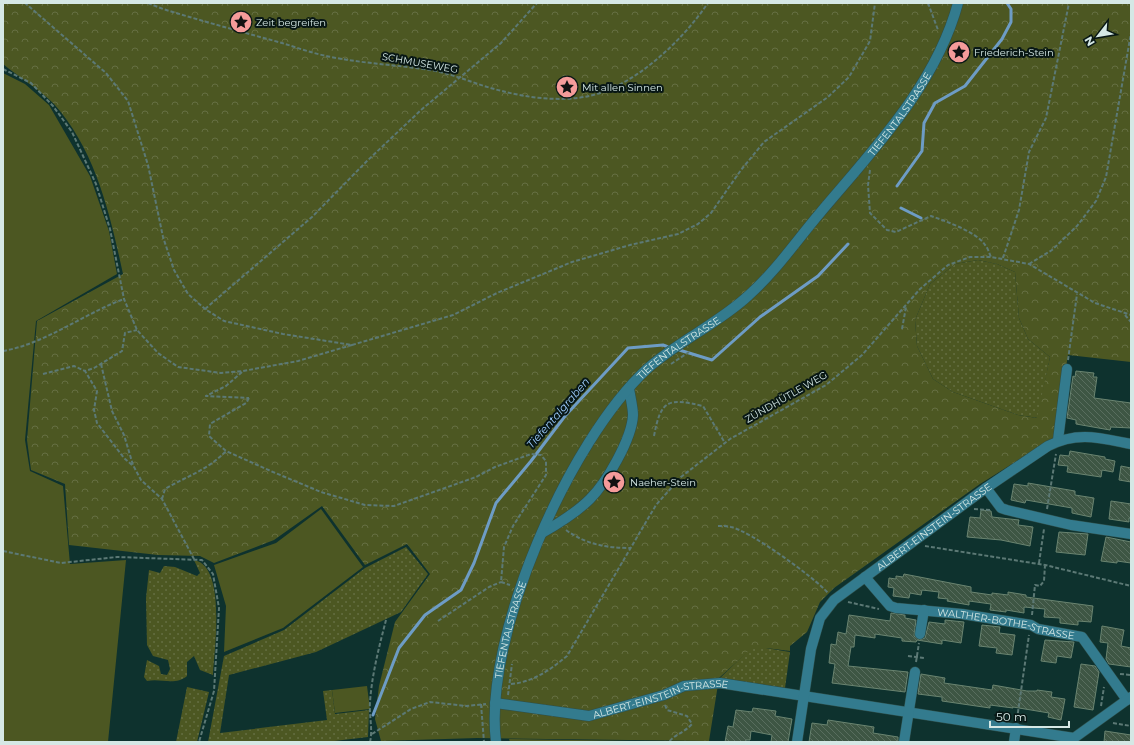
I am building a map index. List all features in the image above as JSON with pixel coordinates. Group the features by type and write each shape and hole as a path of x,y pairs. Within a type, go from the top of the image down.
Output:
{"street":[{"name":"TIEFENTALSTRASSE","path":"496,742 495,703 503,644 520,589 542,533 558,497 582,454 629,388 647,369 668,352 733,309 768,276 896,121 914,96 944,44 958,3"},
{"path":"1058,440 1067,369"},
{"path":"542,533 560,523 590,499 625,447 633,415 629,388"},
{"name":"ALBERT-EINSTEIN-STRASSE","path":"803,695 811,649 820,618 836,599 986,488 1058,440 1076,436 1090,436 1131,444"},
{"path":"986,488 1001,508 1071,525 1131,534"},
{"name":"WALTHER-BOTHE-STRASSE","path":"865,577 890,606 896,608 962,614 1031,625 1038,629 1082,637 1129,699"},
{"path":"920,634 924,610"},
{"path":"904,742 915,672"},
{"name":"ALBERT-EINSTEIN-STRASSE","path":"495,703 589,716 664,695 684,686 720,684 803,695 1016,728 1076,740 1129,699"},
{"path":"797,742 803,695"},
{"path":"1014,742 1016,728"}],"path":[{"path":"24,3 106,73 128,101 148,165 162,237 174,270 188,294 205,309 224,321 283,334 352,344"},
{"name":"SCHMUSEWEG","path":"148,3 170,12 331,57 436,72 459,77 501,91 530,97 588,96 614,87 652,63 674,43 700,15 708,3"},
{"path":"205,309 312,217 367,161 459,77 501,42 537,3"},
{"path":"3,69 31,83 53,106 72,132 96,184 110,229 124,299 137,330 158,353 178,366 221,373 243,371 298,361 453,315 497,293 572,262 630,245 678,234 698,224 711,213 741,170 764,142 828,97 849,77 870,41 875,3"},
{"path":"928,3 944,44"},
{"path":"1003,258 1019,210 1029,152 1046,118 1069,3"},
{"path":"1029,264 1052,250 1077,226 1096,202 1106,177 1131,33"},
{"path":"870,170 868,185 870,212 887,230 896,232 931,216 953,224 985,244 991,257"},
{"name":"ZÜNDHÜTLE WEG","path":"510,684 521,683 549,671 567,656 656,505 681,477 725,443 826,385 862,356 920,289 948,265 970,257 1003,258 1029,264 1077,294 1124,314 1131,315"},
{"path":"1067,369 1077,294"},
{"path":"3,351 19,348 63,329 106,305 124,299"},
{"path":"902,328 906,306"},
{"path":"1124,314 1131,322"},
{"path":"86,371 122,351 125,333 137,330"},
{"path":"668,366 679,359"},
{"path":"101,364 112,411 124,435 133,465 141,480 162,499 194,559"},
{"path":"43,374 74,366 86,371 97,390 94,410 97,423 124,458 133,465"},
{"path":"243,371 226,386 206,396 249,398 246,403 210,424 209,436 226,451 321,492 365,505 394,506 476,477 495,467 531,454 541,455 546,461 546,475 513,526 504,547 501,582"},
{"path":"654,436 659,414 666,404 672,401 703,406 711,416 725,443"},
{"path":"162,499 165,489 207,468 226,451"},
{"path":"1048,505 1055,457"},
{"path":"962,506 993,510 1001,508"},
{"path":"560,523 564,528 582,540 615,548 630,548"},
{"path":"718,526 732,527 748,535 805,572 836,599 875,608"},
{"path":"1039,563 1043,538"},
{"path":"910,544 1045,564 1131,586"},
{"path":"3,551 61,563 117,557 202,560 213,574 219,608 214,691 199,742"},
{"path":"1032,609 1035,585 1040,586 1044,581 1045,564"},
{"path":"438,621 489,587 501,582 520,589"},
{"path":"370,742 372,734 370,704 375,665 386,620"},
{"path":"1016,728 1031,625"},
{"path":"915,672 918,650"},
{"path":"908,656 924,658"},
{"path":"664,695 667,710 687,716 692,724 685,732 672,737 669,742"},
{"path":"372,734 411,709 430,702 466,706 481,704 484,742"}],"green space":[{"path":"3,3 1131,3 1131,362 1068,355 1055,437 980,484 834,588 820,602 807,632 790,646 790,651 766,648 751,649 719,678 709,741 477,738 381,741 375,719 379,686 395,622 430,574 407,544 365,565 322,506 274,540 214,563 200,556 158,555 69,545 65,484 31,470 27,440 37,321 123,274 107,206 91,163 81,142 54,104 3,64","holes":["978,260 997,264 1015,272 1019,318 1028,339 1050,357 1037,418 1018,415 953,392 933,379 917,346 915,320 930,284 955,264"]},
{"path":"3,73 25,84 49,105 90,176 109,231 117,274 36,321 25,440 30,471 63,486 70,564 126,560 108,742 3,742"},
{"path":"978,260 997,264 1015,272 1019,318 1028,339 1050,357 1038,418 1018,415 953,392 933,379 917,346 915,320 930,284 955,264"},
{"path":"321,509 363,567 283,628 224,652 226,606 214,565 276,543"},
{"path":"406,547 428,574 401,612 316,652 229,675 220,733 327,720 323,691 332,690 335,714 369,710 368,737 326,742 208,742 224,656 284,630 365,568"},
{"path":"194,560 204,566 211,577 215,593 216,630 213,675 200,670 194,656 187,662 187,676 182,679 178,681 147,681 144,677 147,660 159,666 161,674 167,675 170,669 168,660 153,656 147,645 146,598 149,570 160,573 164,566 175,567 197,576 200,573"},
{"path":"751,648 766,648 790,652 785,688 720,678"},
{"path":"367,686 370,709 335,713 332,690"},
{"path":"187,687 209,692 197,742 176,742"},
{"path":"509,739 636,741 636,742 510,742"}],"building":[{"path":"1076,371 1094,373 1093,377 1097,377 1094,398 1131,403 1131,428 1111,427 1110,430 1076,424 1076,420 1067,418 1073,376 1075,377"},
{"path":"1070,451 1105,457 1105,459 1115,461 1113,472 1102,470 1101,477 1067,472 1068,466 1058,465 1060,455 1069,456"},
{"path":"1121,466 1131,468 1131,482 1119,480"},
{"path":"1028,483 1075,491 1075,495 1094,498 1091,517 1072,513 1072,508 1026,500 1025,503 1011,500 1014,484 1028,486"},
{"path":"1111,501 1131,504 1131,518 1129,518 1129,522 1109,519"},
{"path":"981,510 991,511 992,517 1019,520 1018,525 1033,527 1030,546 1001,540 967,537 970,517 980,518"},
{"path":"1059,532 1088,534 1085,555 1056,552"},
{"path":"1106,537 1131,542 1131,563 1101,561"},
{"path":"904,574 971,587 971,592 992,595 992,593 1008,595 1008,592 1026,595 1026,597 1093,606 1091,622 1078,621 1078,625 1060,623 1060,618 1044,617 1045,609 1024,607 1024,613 1006,610 1006,612 990,610 991,604 969,601 969,605 947,601 948,599 938,598 939,592 922,590 921,595 910,593 909,598 893,596 894,588 888,587 889,578 896,579 896,576 903,577"},
{"path":"891,613 905,615 905,618 916,620 914,636 919,640 925,638 929,622 945,624 945,620 964,622 961,643 942,640 942,644 917,640 916,642 902,641 902,638 875,634 875,638 855,635 854,647 851,647 848,666 908,672 905,692 832,683 835,664 829,663 831,644 836,645 838,632 846,634 849,615 890,621"},
{"path":"982,625 1000,627 999,633 1015,635 1012,655 996,653 997,648 979,646"},
{"path":"1102,626 1124,630 1121,646 1131,648 1131,667 1109,664 1106,659 1108,643 1100,642"},
{"path":"1045,640 1074,642 1071,658 1057,656 1056,663 1041,661"},
{"path":"1081,664 1095,666 1099,672 1093,710 1074,707"},
{"path":"921,674 945,678 944,683 992,690 993,685 1027,691 1037,690 1052,692 1051,697 1065,699 1061,720 1048,717 1049,713 990,705 990,708 942,701 942,697 918,694"},
{"path":"753,708 776,711 775,716 792,719 788,742 771,742 772,735 751,731 750,740 746,740 745,742 725,742 728,726 733,727 736,710 752,712"},
{"path":"828,720 874,727 873,733 898,737 898,742 809,742 812,723 827,725"},
{"path":"1105,731 1131,735 1131,742 1104,742"}],"waterway":[{"name":"Tiefentalgraben","path":"897,186 922,151 924,123 935,103 965,86 1002,39 1011,22 1011,9 1007,3"},
{"name":"Tiefentalgraben","path":"901,208 921,218"},
{"name":"Tiefentalgraben","path":"676,349 712,360 760,317 818,276 848,244"},
{"name":"Tiefentalgraben","path":"373,715 399,648 425,615 461,590 474,563 496,503 531,461 565,416 628,348 663,345 671,348"}],"place":[{"name":"Zeit begreifen","path":"241,22"},
{"name":"Friederich-Stein","path":"959,52"},
{"name":"Mit allen Sinnen","path":"567,87"},
{"name":"Naeher-Stein","path":"614,482"}]}
